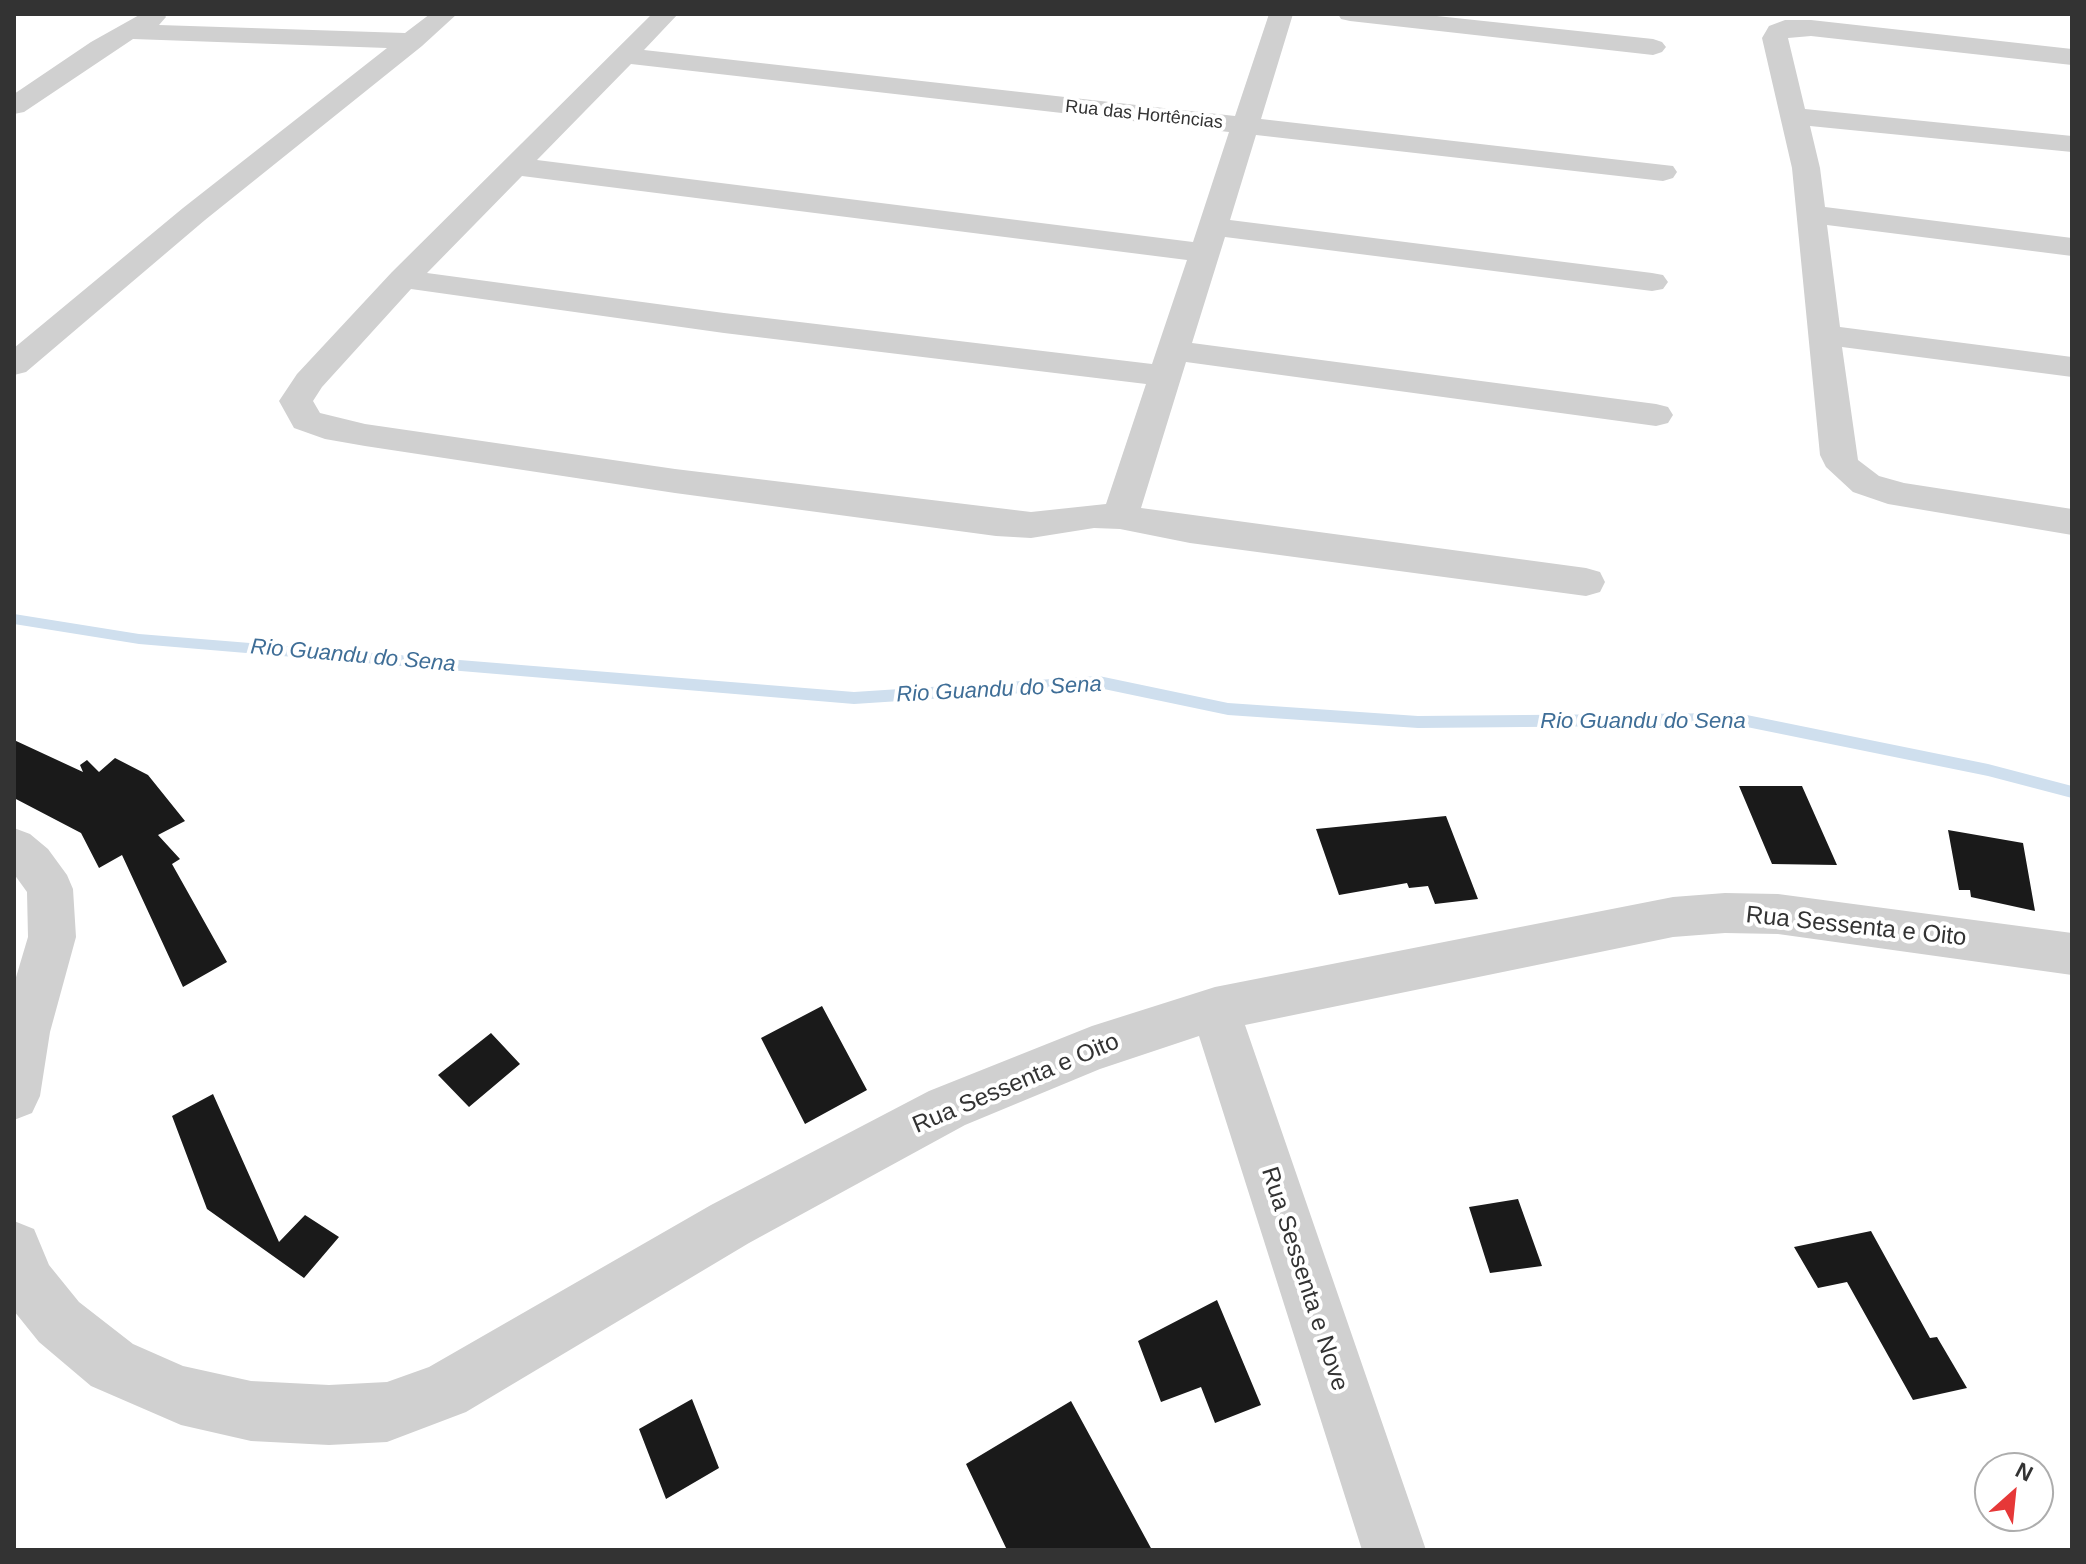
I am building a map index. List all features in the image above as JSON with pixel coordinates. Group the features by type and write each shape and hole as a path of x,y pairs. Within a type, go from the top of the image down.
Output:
{"street":[{"path":"14,106 159,14"},
{"path":"14,365 194,214 445,14"},
{"path":"666,14 403,279 309,381 296,401 306,420 325,428 365,435 675,481 996,523 1031,525 1094,516 1120,517 1190,530 1586,582"},
{"path":"1120,517 1281,14"},
{"path":"1350,14 1653,47"},
{"path":"2072,57 1811,28 1785,28 1778,31 1775,38 1795,116 1812,214 1838,455 1854,478 1901,495 2072,522"},
{"path":"129,31 413,41"},
{"name":"Rua das Hortências","path":"625,56 1663,172"},
{"path":"1795,116 2072,144"},
{"path":"513,166 1209,240 1652,282"},
{"path":"1812,214 2072,247"},
{"path":"403,279 724,323 1169,363 1656,415"},
{"path":"1825,335 2072,367"},
{"path":"14,847 32,862 50,889 52,937 25,1032 14,1096"},
{"name":"Rua Sessenta e Oito","path":"19,1277 59,1322 112,1365 181,1395 251,1411 329,1415 387,1412 445,1391 730,1224 947,1108 1092,1049 1215,1009 1673,917 1725,913 1778,914 2072,954"},
{"name":"Rua Sessenta e Nove","path":"1215,1009 1394,1550"}],"building":[{"path":"14,740 83,772 80,765 87,760 99,772 115,758 148,775 185,821 158,835 180,859 172,864 227,962 183,987 122,855 99,868 81,833 14,798"},
{"path":"1739,786 1802,786 1837,865 1772,864"},
{"path":"1446,816 1478,899 1435,904 1428,886 1409,888 1407,883 1339,895 1316,829"},
{"path":"1948,830 2023,843 2035,911 1971,897 1970,890 1959,890"},
{"path":"822,1006 867,1090 805,1124 761,1038"},
{"path":"491,1033 520,1064 469,1107 438,1075"},
{"path":"213,1094 279,1242 305,1215 339,1237 304,1278 207,1209 172,1116"},
{"path":"1518,1199 1542,1266 1490,1273 1469,1207"},
{"path":"1871,1231 1930,1338 1937,1337 1967,1388 1913,1400 1847,1282 1818,1288 1794,1247"},
{"path":"1217,1300 1261,1405 1215,1423 1201,1387 1161,1402 1138,1341"},
{"path":"692,1399 719,1468 666,1499 639,1429"},
{"path":"1071,1401 1152,1550 1007,1550 966,1464"}],"waterway":[{"name":"Rio Guandu do Sena","path":"14,619 139,639 854,698 1099,682 1228,709 1418,722 1737,719 1988,770 2072,792"}]}
